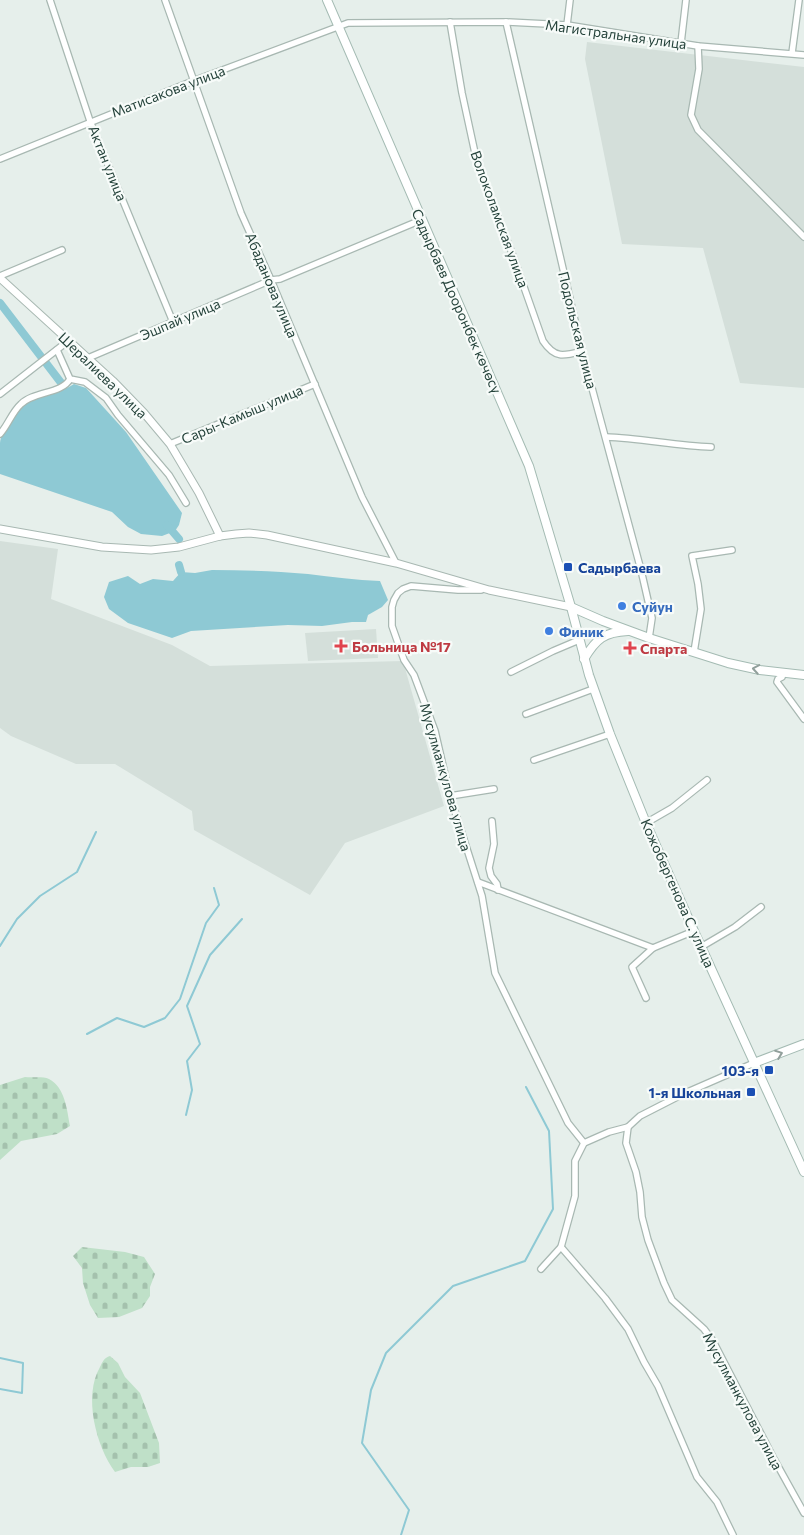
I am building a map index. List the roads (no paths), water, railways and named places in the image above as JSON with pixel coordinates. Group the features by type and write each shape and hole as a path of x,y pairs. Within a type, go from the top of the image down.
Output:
{"main road":[{"name":"Садырбаев Дооронбек көчөсү","path":"327,0 529,466 571,607"},
{"path":"571,607 649,638 738,666 804,675"},
{"name":"Кожобергенова С. улица","path":"571,607 593,689 646,823 804,1172"},
{"path":"584,659 595,642 602,637 610,633 632,631"},
{"path":"754,1063 804,1044"}],"street":[{"name":"Актан улица","path":"50,0 90,121 173,322"},
{"name":"Абаданова улица","path":"165,0 241,213 362,498 396,563"},
{"path":"567,25 570,0"},
{"path":"681,42 686,0"},
{"path":"792,53 799,0"},
{"name":"Магистральная улица","path":"338,26 348,23 450,22 567,25 698,46 804,55"},
{"name":"Волоколамская улица","path":"450,22 462,93 478,167 512,253 543,341 555,354 563,355 582,351"},
{"name":"Подольская улица","path":"506,22 582,351 641,570 652,618 649,638"},
{"name":"Матисакова улица","path":"0,160 90,121 193,80 338,26"},
{"path":"698,46 699,69 691,115 698,130 804,237"},
{"name":"Эшпай улица","path":"88,358 271,280 280,279 421,220"},
{"path":"0,277 62,250"},
{"name":"Шералиева улица","path":"0,277 129,397 170,444 199,493 220,536"},
{"path":"0,394 68,341"},
{"path":"57,350 70,378"},
{"path":"0,434 21,403 37,394 63,387 70,378"},
{"path":"70,378 85,382 106,398 118,415 159,462 186,503"},
{"name":"Сары-Камыш улица","path":"170,444 315,384"},
{"path":"606,437 711,447"},
{"path":"0,529 102,547 134,549 179,547 220,536 249,533 268,535 396,563 489,590 571,607"},
{"path":"694,652 701,609 692,556 732,550"},
{"name":"Мусулманкулова улица","path":"489,590 458,590 412,586 403,589 398,593 392,607 392,626 395,639 404,660 414,675 435,731 450,796 482,896 495,973 568,1122 584,1143"},
{"path":"511,672 553,650 579,640"},
{"path":"783,673 777,682 804,719"},
{"path":"526,714 593,689"},
{"path":"534,760 610,734"},
{"path":"646,823 672,808 707,780"},
{"path":"450,796 494,789"},
{"path":"492,821 494,844 489,868 498,890"},
{"path":"478,882 652,948"},
{"path":"701,947 736,927 761,907"},
{"path":"646,998 632,967 652,948 694,931"},
{"path":"541,1269 561,1247 575,1196 575,1161 584,1143 609,1132 628,1127 640,1116 683,1094 754,1063"},
{"name":"Мусулманкулова улица","path":"628,1127 626,1143 636,1172 642,1216 648,1240 664,1283 672,1300 704,1329 713,1341 804,1513"},
{"path":"561,1247 605,1298 628,1329 665,1401 697,1477 716,1502 733,1535"}],"water":[{"path":"74,384 86,388 126,432 182,513 179,525 175,531 162,536 141,534 128,527 112,512 0,474 1,438 16,413 26,403 36,397"},
{"path":"212,570 284,572 380,581 388,600 382,607 368,615 366,622 322,626 288,625 191,631 172,638 128,623 109,609 104,597 109,582 128,576 140,584 153,579 173,581 181,572 195,573"}],"waterway":[{"path":"0,303 62,384"},
{"path":"167,525 179,539"},
{"path":"179,565 181,572"},
{"path":"0,946 17,919 40,896 77,872 96,832"},
{"path":"87,1034 117,1018 144,1027 165,1018 180,999 206,923 219,905 214,888"},
{"path":"186,1115 192,1090 187,1061 200,1044 187,1006 210,955 242,919"},
{"path":"401,1535 409,1510 362,1443 371,1390 386,1353 453,1286 525,1261 553,1209 549,1131 526,1087"},
{"path":"0,1358 23,1363 22,1393 0,1389"}],"place":[{"name":"Садырбаева","path":"568,567"},
{"name":"Суйун","path":"622,606"},
{"name":"Финик","path":"549,631"},
{"name":"Больница №17","path":"341,646"},
{"name":"Спарта","path":"630,648"},
{"name":"103-я","path":"769,1070"},
{"name":"1-я Школьная","path":"751,1092"}]}
